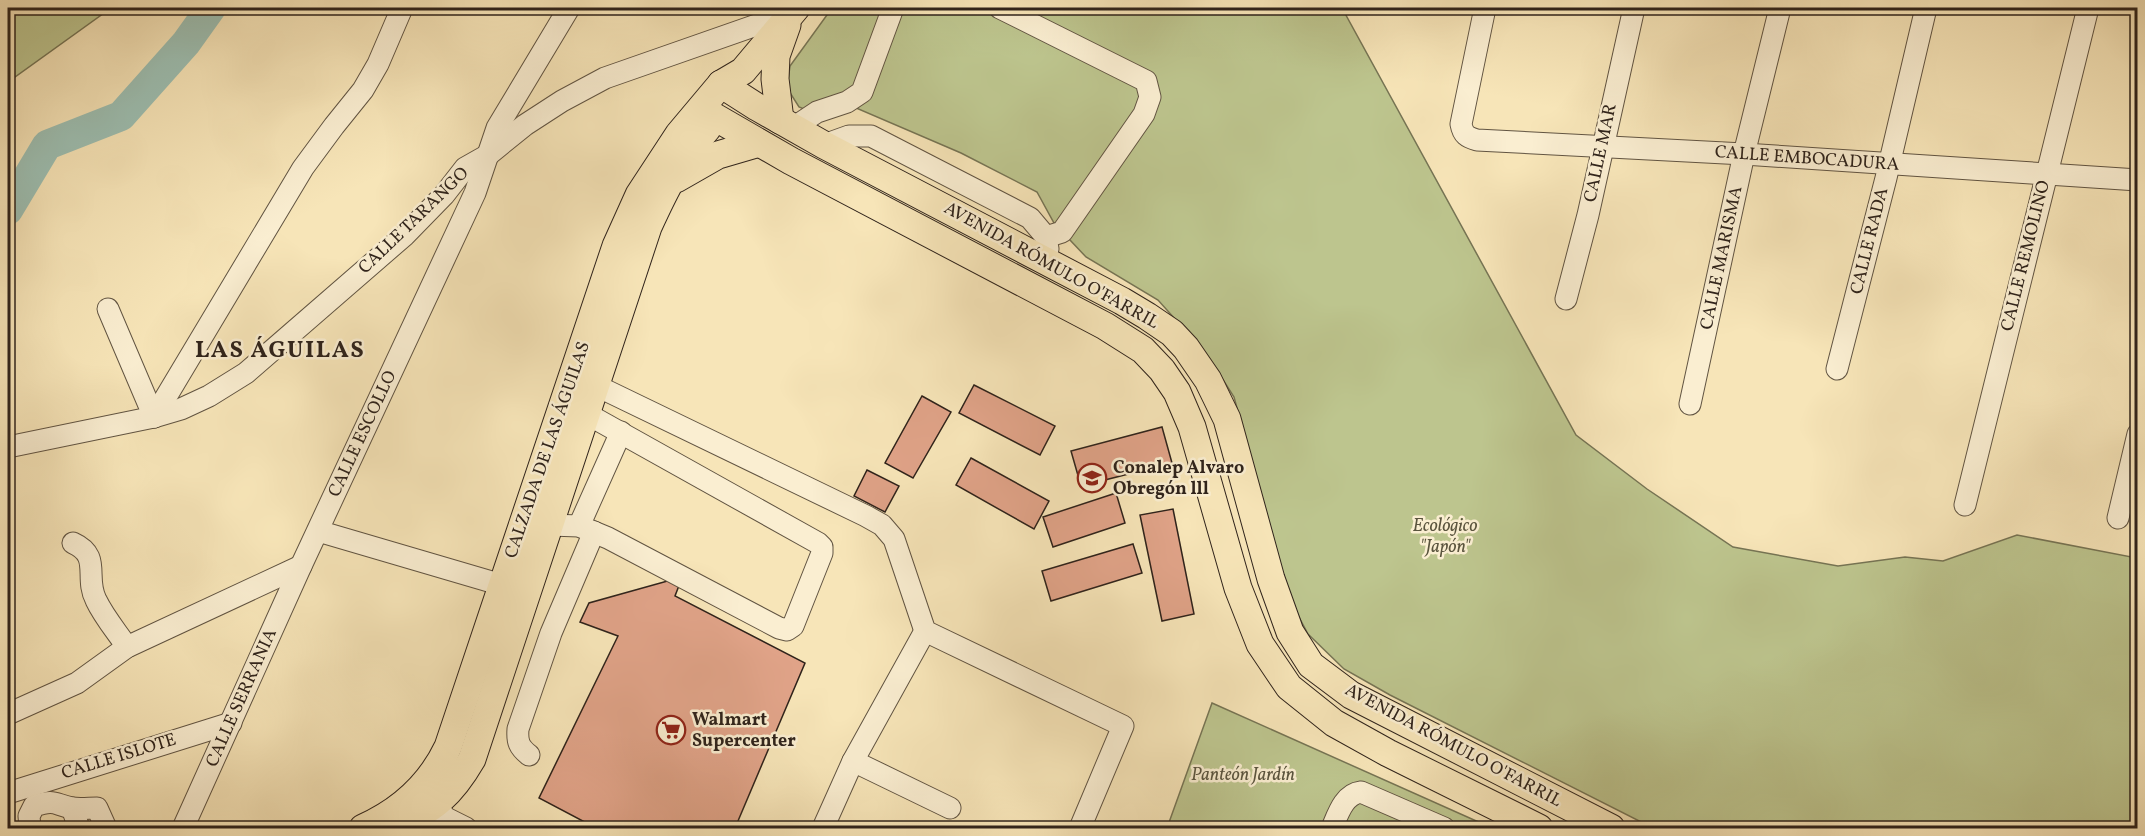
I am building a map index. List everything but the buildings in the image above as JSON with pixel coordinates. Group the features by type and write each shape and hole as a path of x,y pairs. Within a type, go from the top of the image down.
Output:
{"main road":[{"path":"791,161 801,132 775,79 776,56 792,9"},
{"name":"CALZADA DE LAS ÁGUILAS","path":"363,828 378,822 403,806 452,791 472,759 648,227 709,114 792,9"},
{"name":"AVENIDA RÓMULO O'FARRIL","path":"734,83 801,132 1147,315 1172,333 1209,380 1227,419 1271,579 1290,632 1311,665 1351,695 1611,828"},
{"name":"AVENIDA RÓMULO O'FARRIL","path":"709,114 791,161 1105,326 1143,350 1162,370 1177,393 1188,418 1238,588 1260,644 1289,687 1334,723 1388,753 1539,828"},
{"name":"CALZADA DE LAS ÁGUILAS","path":"398,828 428,797 448,747 616,246 639,195 679,134 709,114"},
{"path":"670,183 718,154 759,143"}],"street":[{"path":"154,417 303,168 363,90 378,64 402,8"},
{"name":"CALLE ESCOLLO","path":"301,566 475,193 497,128 569,8"},
{"path":"801,132 817,112 847,102 862,92 893,8"},
{"path":"1000,8 1146,81 1150,97 1144,114 1062,232 1046,237"},
{"name":"CALLE EMBOCADURA","path":"1485,8 1461,124 1462,131 1467,137 1477,140 1744,154 2138,180"},
{"name":"CALLE MAR","path":"1566,299 1634,8"},
{"name":"CALLE MARISMA","path":"1690,404 1744,154 1780,8"},
{"name":"CALLE RADA","path":"1837,369 1926,8"},
{"name":"CALLE REMOLINO","path":"1965,505 2088,8"},
{"name":"CALLE TARANGO","path":"8,447 154,417 181,409 209,396 246,373 405,235 444,195 465,168 488,154 525,125 605,78 792,9"},
{"path":"801,132 871,136 1030,218 1046,237 1052,264"},
{"path":"108,309 154,417"},
{"path":"597,386 882,525 894,539 925,631 1123,726 1080,828"},
{"path":"550,525 586,529 779,628 787,630 793,626 822,553 822,547 818,543 587,414"},
{"path":"529,755 520,748 517,739 518,729 621,432"},
{"path":"2118,518 2138,435"},
{"path":"318,531 502,585"},
{"path":"73,543 82,547 89,555 94,598 127,647"},
{"path":"8,714 77,683 127,647 301,566"},
{"name":"CALLE SERRANIA","path":"183,828 301,566"},
{"path":"823,828 853,761 925,631"},
{"name":"CALLE ISLOTE","path":"8,794 231,723"},
{"path":"853,761 950,808"},
{"path":"1332,828 1348,797 1360,792 1444,828"},
{"path":"428,797 446,818 466,828"},
{"path":"30,828 29,816 34,807 47,802 60,803 72,808 97,808 106,828"},
{"path":"72,808 79,828"}],"green space":[{"path":"8,8 111,8 8,82"},
{"name":"Ecológico \"Japón\"","path":"832,8 1342,8 1576,435 1647,489 1733,547 1838,566 1905,557 1943,561 2017,535 2137,558 2137,828 1653,828 1390,695 1344,669 1308,634 1290,600 1234,397 1215,367 1158,300 1086,257 1054,223 1037,192 961,153 854,107 821,116 799,107 787,88 790,66"},
{"name":"Panteón Jardín","path":"1212,703 1492,828 1167,828"}],"waterway":[{"path":"8,210 47,145 121,116 186,43 211,8"}],"place":[{"name":"Conalep Alvaro Obregón lll","path":"1092,478"},
{"name":"Walmart Supercenter","path":"671,730"}],"district":[{"name":"LAS ÁGUILAS","path":"280,351"}]}
